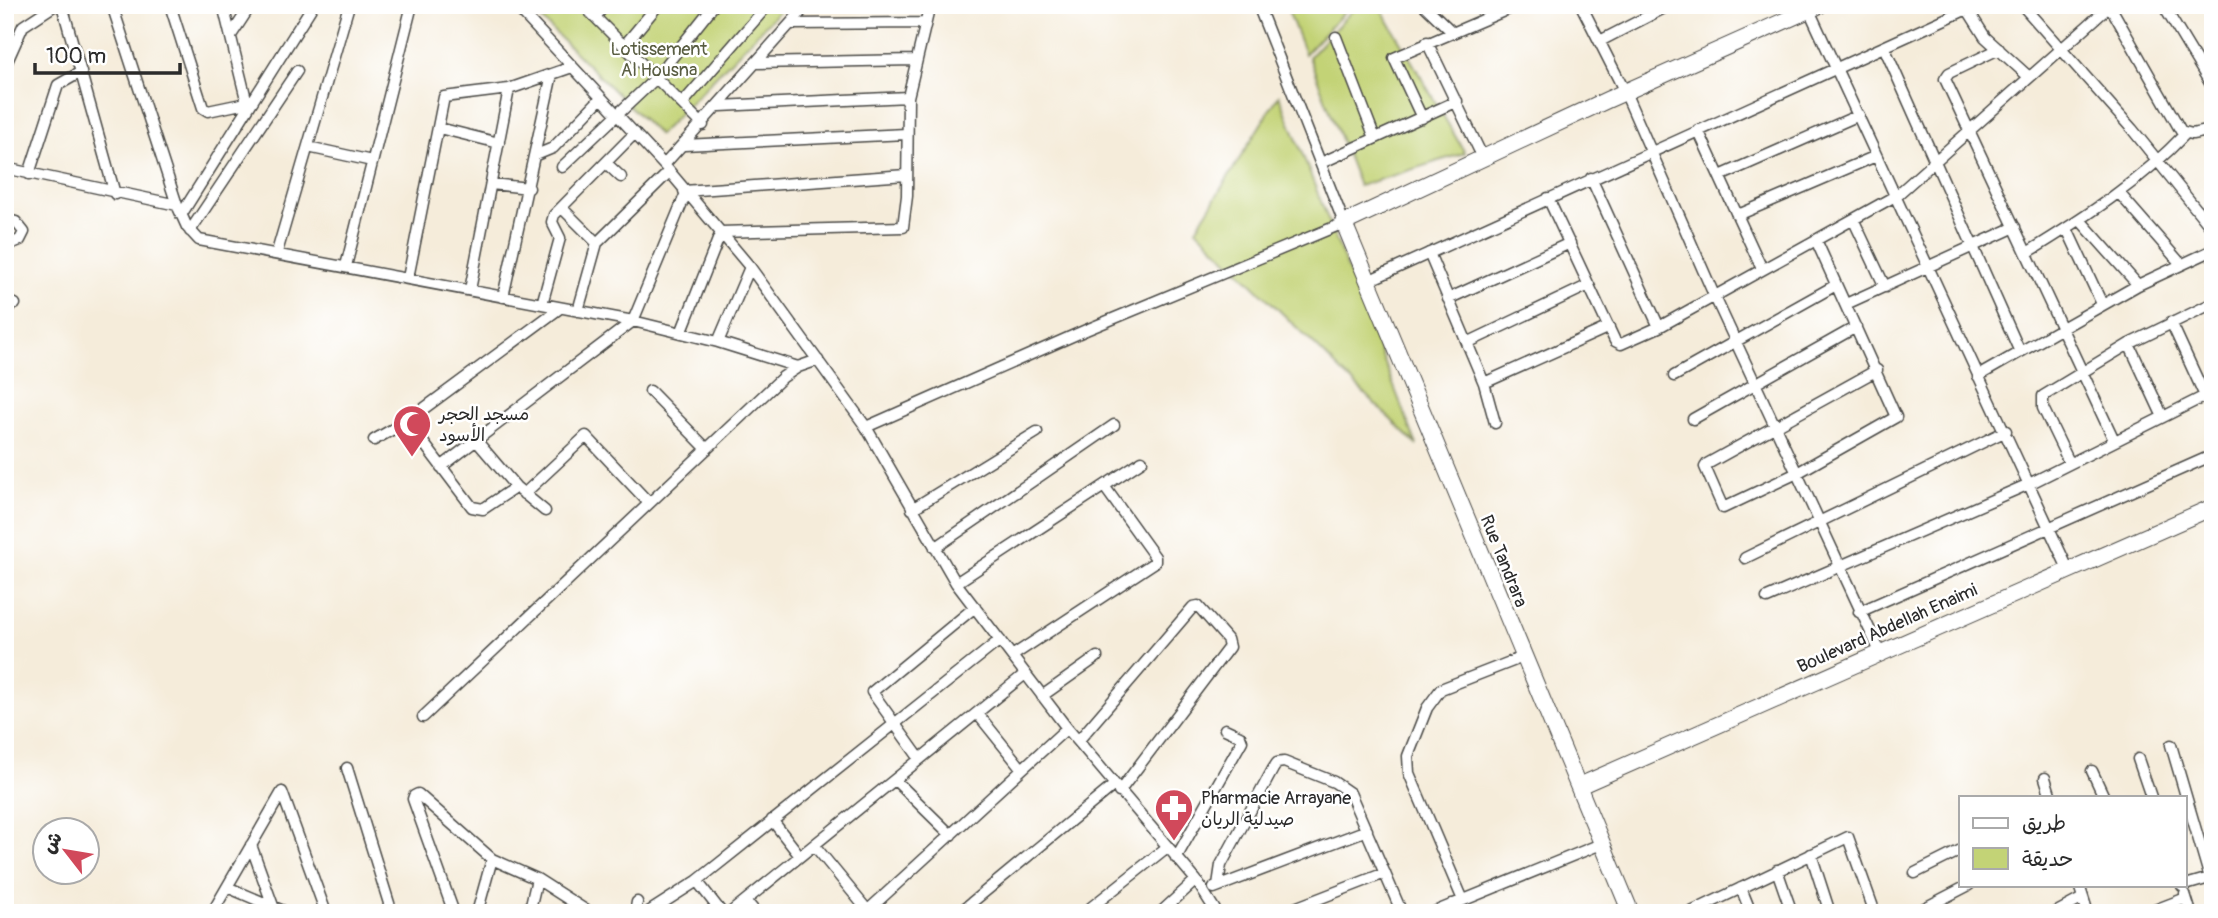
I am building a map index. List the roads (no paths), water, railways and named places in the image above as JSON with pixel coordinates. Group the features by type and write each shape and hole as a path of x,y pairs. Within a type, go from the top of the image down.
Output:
{"street":[{"path":"5,66 23,26 55,5"},
{"path":"62,5 115,194"},
{"path":"112,5 179,210 190,232 199,240 277,252 633,321 718,342 798,367"},
{"path":"170,5 203,108 208,111 249,103"},
{"path":"223,5 249,103"},
{"path":"232,34 251,5"},
{"path":"179,210 313,5"},
{"path":"277,252 349,5"},
{"path":"346,266 412,5"},
{"path":"514,5 618,113 750,267 866,427 956,583 1067,729 1196,880 1217,912"},
{"path":"583,5 703,125"},
{"path":"595,17 605,5"},
{"path":"624,46 657,5"},
{"path":"562,167 655,79 714,5"},
{"path":"682,104 768,5"},
{"path":"578,311 597,243 666,168 807,5"},
{"path":"721,232 903,227 906,219 908,97 930,5"},
{"path":"1258,5 1344,223"},
{"path":"1424,5 1452,32"},
{"path":"1422,118 1394,58 1518,5"},
{"path":"1581,5 1625,92 1714,295 1837,565 1880,652"},
{"path":"1600,41 1670,5"},
{"path":"2022,5 2063,47 2213,230"},
{"path":"2162,5 2213,88"},
{"path":"1548,198 1609,327 1618,344 1621,344 1658,327 1897,195 2111,6 2177,126 2186,133"},
{"path":"866,427 1086,330 1344,223 1625,92 1815,8 1836,66 2068,569"},
{"path":"1368,281 1836,66 1972,8 1985,37 2029,77"},
{"path":"790,24 924,23"},
{"path":"1336,37 1375,138"},
{"path":"1427,42 1483,158"},
{"path":"1884,47 2020,352"},
{"path":"1999,50 1945,78 2114,440"},
{"path":"755,63 915,60"},
{"path":"408,278 444,97 509,89 572,67"},
{"path":"190,232 297,71"},
{"path":"29,174 58,85 81,72"},
{"path":"503,297 552,74"},
{"path":"470,290 509,89"},
{"path":"536,155 554,148 601,97"},
{"path":"720,106 908,97"},
{"path":"1321,163 1457,101"},
{"path":"1720,176 1859,115"},
{"path":"439,128 499,144"},
{"path":"1698,130 1762,269"},
{"path":"2027,253 2119,193 2158,163 2186,133 2213,130"},
{"path":"542,304 560,238 552,221 635,133"},
{"path":"684,145 906,134"},
{"path":"308,147 372,161"},
{"path":"1738,215 1877,156"},
{"path":"606,163 621,177"},
{"path":"5,168 179,210"},
{"path":"685,192 906,175"},
{"path":"1591,178 1658,327"},
{"path":"491,184 529,188"},
{"path":"441,467 633,321 685,192"},
{"path":"2119,193 2182,264"},
{"path":"562,208 597,243"},
{"path":"5,219 16,222 24,232 20,240 5,246"},
{"path":"2080,220 2138,285"},
{"path":"1854,221 1885,287"},
{"name":"Rue Tandrara","path":"1344,223 1578,786 1624,911"},
{"path":"1846,304 2015,227"},
{"path":"2067,229 2102,304"},
{"path":"681,333 721,232"},
{"path":"1816,240 1877,370 1896,417 1797,473 1726,508 1721,505 1705,465 1877,370"},
{"path":"1448,299 1570,243"},
{"path":"1978,376 2102,304 2213,250"},
{"path":"1429,253 1484,383 1495,423"},
{"path":"718,342 750,267"},
{"path":"1467,343 1588,285"},
{"path":"1674,376 1836,285"},
{"path":"2069,462 2041,403 2043,396 2129,344 2213,303"},
{"path":"374,440 407,421 560,308"},
{"path":"1767,598 1837,565 2029,484 2209,394 2171,322"},
{"path":"1484,383 1609,327"},
{"path":"1693,419 1856,327"},
{"path":"2129,344 2163,417"},
{"path":"423,717 707,449 798,367 818,360"},
{"path":"650,391 707,449"},
{"path":"407,421 476,509 482,509 520,490 586,436 591,438 649,503"},
{"path":"935,548 1114,425"},
{"path":"1745,558 2006,431"},
{"path":"912,509 1037,432"},
{"path":"475,439 520,490 545,511"},
{"path":"1859,611 2213,455"},
{"path":"956,583 1142,461"},
{"path":"1012,656 1155,562 1155,557 1104,486"},
{"name":"Boulevard Abdellah Enaimi","path":"1578,786 2213,507"},
{"path":"959,913 1116,789 1229,647 1227,639 1198,606 1193,607 1077,741"},
{"path":"920,759 873,695 874,688 975,607"},
{"path":"647,913 697,881 892,723 1000,640"},
{"path":"1042,696 1097,657"},
{"path":"1463,900 1409,773 1408,756 1427,708 1441,689 1523,657"},
{"path":"730,913 1025,674"},
{"path":"977,713 1022,769"},
{"path":"814,845 867,912 1067,729"},
{"path":"1176,858 1242,741 1240,736 1225,729"},
{"path":"2171,745 2212,877 2186,884"},
{"path":"2138,759 2151,796"},
{"path":"1218,885 1222,865 1278,763 1284,762 1342,786 1358,806 1402,913"},
{"path":"347,768 392,913"},
{"path":"2092,771 2104,796"},
{"path":"2046,778 2051,796"},
{"path":"895,780 951,835"},
{"path":"212,913 282,792 326,913"},
{"path":"454,913 413,799 418,794 492,859 537,879 586,911"},
{"path":"772,820 800,856"},
{"path":"1206,894 1218,885 1367,830"},
{"path":"1689,913 1705,909 1741,888 1848,837 1875,913"},
{"path":"1432,913 1601,844"},
{"path":"251,845 273,906"},
{"path":"1084,913 1166,848"},
{"path":"1914,873 1959,851"},
{"path":"1811,854 1830,913"},
{"path":"477,913 492,859"},
{"path":"1777,870 1792,913"},
{"path":"1282,913 1385,873"},
{"path":"529,913 537,879"},
{"path":"1160,913 1196,880"},
{"path":"697,881 723,913"},
{"path":"1914,913 1967,886"},
{"path":"2079,886 2088,913"},
{"path":"2182,886 2191,913"},
{"path":"227,887 288,913"},
{"path":"1741,888 1751,913"},
{"path":"2055,913 2083,898"},
{"path":"2147,913 2186,898"},
{"path":"746,901 756,913"},
{"path":"1452,904 1464,913"},
{"path":"1889,913 1898,913"}],"place":[{"name":"مسجد الحجر الأسود","path":"412,458"},
{"name":"Pharmacie Arrayane صيدلية الريان","path":"1174,842"}],"park label":[{"name":"Lotissement Al Housna","path":"659,59"}]}
